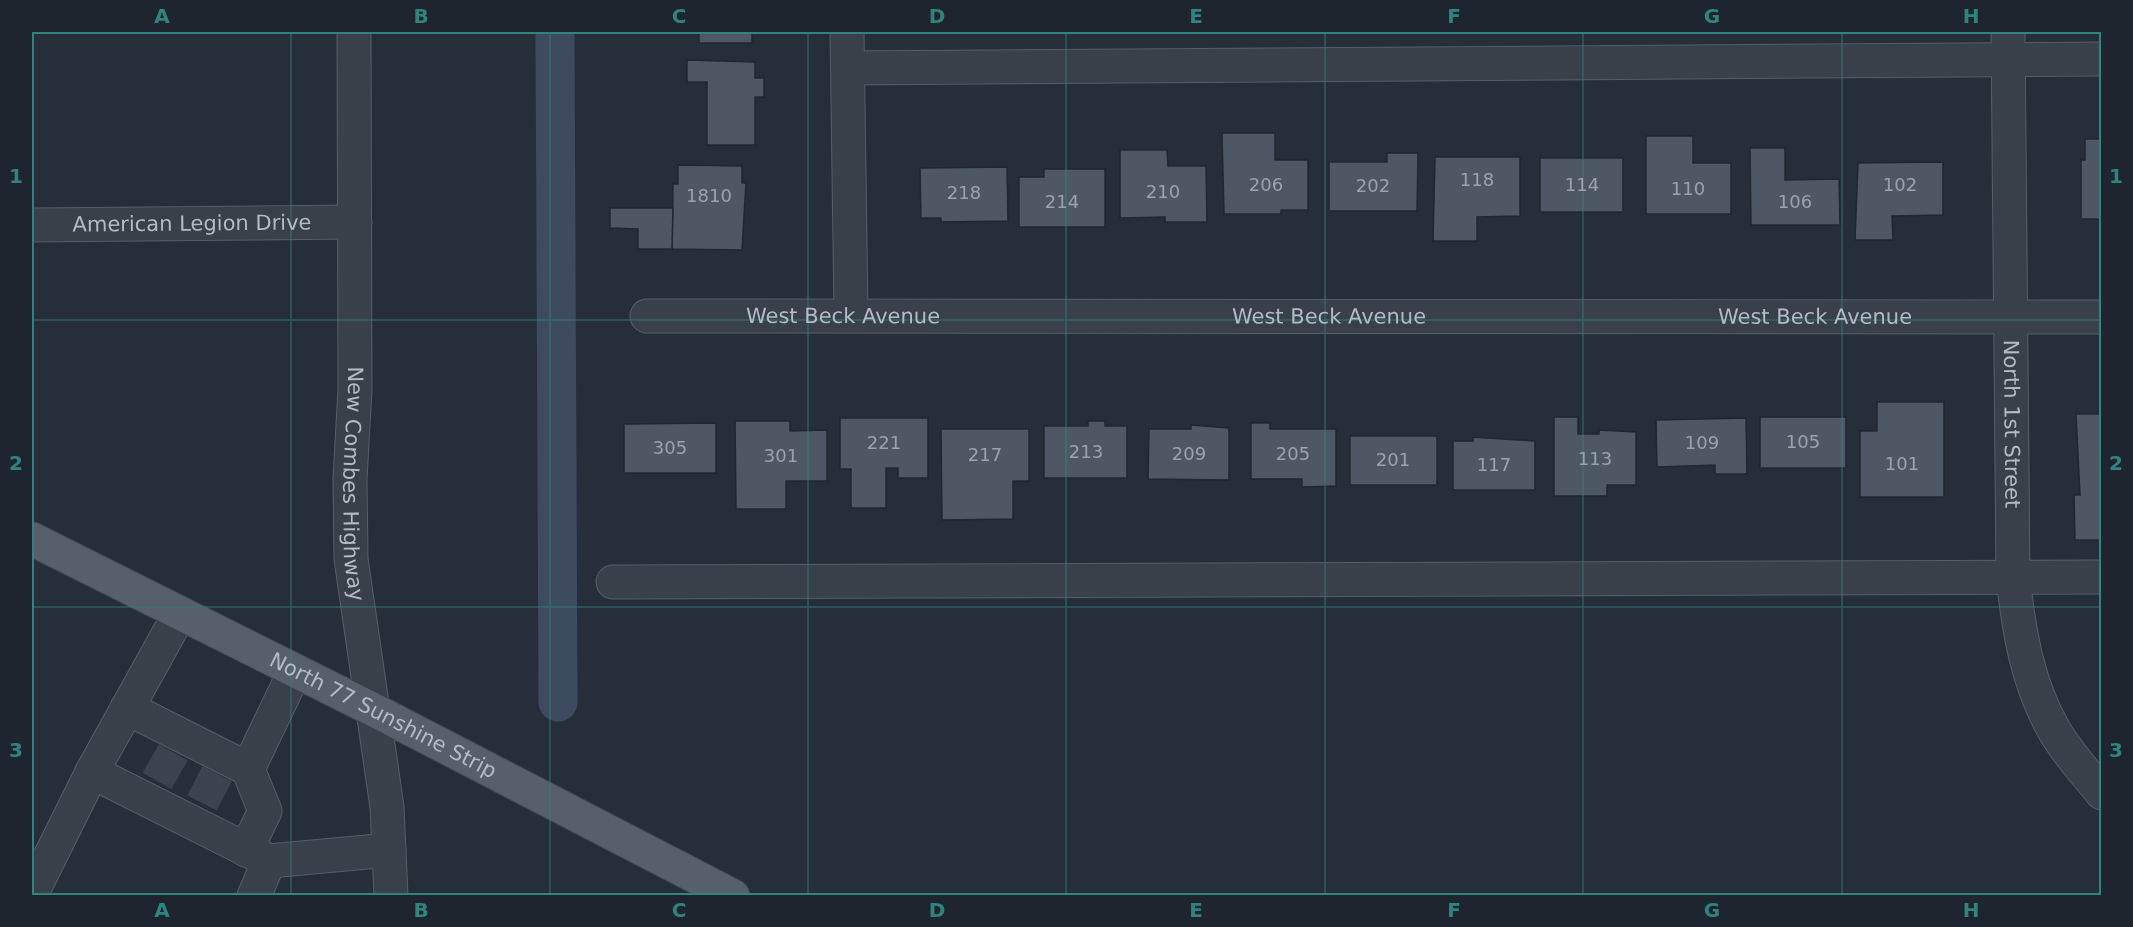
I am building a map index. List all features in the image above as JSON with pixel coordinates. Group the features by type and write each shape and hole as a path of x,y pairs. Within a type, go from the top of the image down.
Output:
{"main road":[{"name":"North 77 Sunshine Strip","path":"32,539 372,709 733,896"}],"street":[{"name":"New Combes Highway","path":"354,32 356,389 350,479 351,559 387,807 391,896"},
{"path":"847,32 850,315"},
{"path":"848,68 2009,45 2102,59"},
{"name":"North 1st Street","path":"2009,45 2013,578 2020,640 2037,693 2054,731 2102,794"},
{"name":"American Legion Drive","path":"32,225 355,222"},
{"name":"West Beck Avenue","path":"647,315 2102,317"},
{"path":"613,582 2102,577"},
{"path":"32,893 92,772 180,613"},
{"path":"230,766 295,671"},
{"path":"128,708 178,743 230,766 265,811 257,856 254,896"},
{"path":"92,772 151,791 197,813 257,856 389,850"}],"building":[{"path":"699,32 752,32 752,43 699,43"},
{"path":"687,60 755,62 755,78 764,78 764,97 755,97 755,145 707,145 707,82 687,82"},
{"path":"1222,133 1275,133 1275,160 1308,160 1308,210 1281,210 1281,214 1224,214"},
{"path":"1646,136 1693,136 1693,163 1731,163 1731,214 1646,214"},
{"path":"2085,139 2102,139 2102,219 2081,219 2081,160 2085,160"},
{"path":"1750,148 1785,148 1785,180 1839,179 1840,225 1751,225"},
{"path":"1120,150 1167,150 1168,166 1206,166 1207,222 1165,222 1165,217 1120,218"},
{"path":"1387,153 1418,153 1417,211 1329,211 1329,162 1387,162"},
{"path":"1435,157 1520,157 1520,216 1477,217 1477,241 1433,241"},
{"path":"1540,158 1623,158 1623,212 1540,212"},
{"path":"1943,162 1943,215 1892,216 1893,240 1855,240 1858,163"},
{"path":"678,165 742,166 742,183 746,183 742,250 672,249 673,184 678,184"},
{"path":"1007,167 1008,221 941,222 941,218 921,218 920,168"},
{"path":"1044,169 1105,169 1105,227 1019,227 1019,177 1044,177"},
{"path":"610,208 673,208 672,249 638,249 638,229 610,228"},
{"path":"1877,402 1944,402 1944,497 1860,497 1860,431 1877,431"},
{"path":"2076,414 2102,414 2102,540 2075,540 2074,495 2080,495"},
{"path":"1554,417 1578,417 1578,434 1599,434 1599,430 1636,432 1636,485 1607,485 1607,496 1554,496"},
{"path":"1760,417 1846,417 1846,468 1760,468"},
{"path":"840,418 928,418 928,478 898,478 898,468 886,468 886,508 851,508 851,469 840,469"},
{"path":"1746,418 1747,474 1715,474 1715,465 1657,467 1656,420"},
{"path":"735,421 790,421 790,431 827,430 827,481 786,481 786,509 736,509"},
{"path":"1088,421 1105,421 1105,426 1127,426 1127,478 1044,478 1044,426 1088,426"},
{"path":"716,423 716,473 624,473 624,424"},
{"path":"1251,423 1270,423 1270,429 1336,429 1336,486 1302,487 1302,479 1251,479"},
{"path":"1191,425 1229,428 1229,480 1148,479 1149,429 1191,429"},
{"path":"941,429 1029,429 1029,481 1013,481 1013,519 942,520"},
{"path":"1350,436 1437,436 1437,485 1350,485"},
{"path":"1473,437 1535,441 1535,490 1453,490 1453,441 1473,441"}],"waterway":[{"path":"555,32 558,702"}],"tunnel":[{"path":"157,781 174,751"},
{"path":"202,803 219,770"}]}
